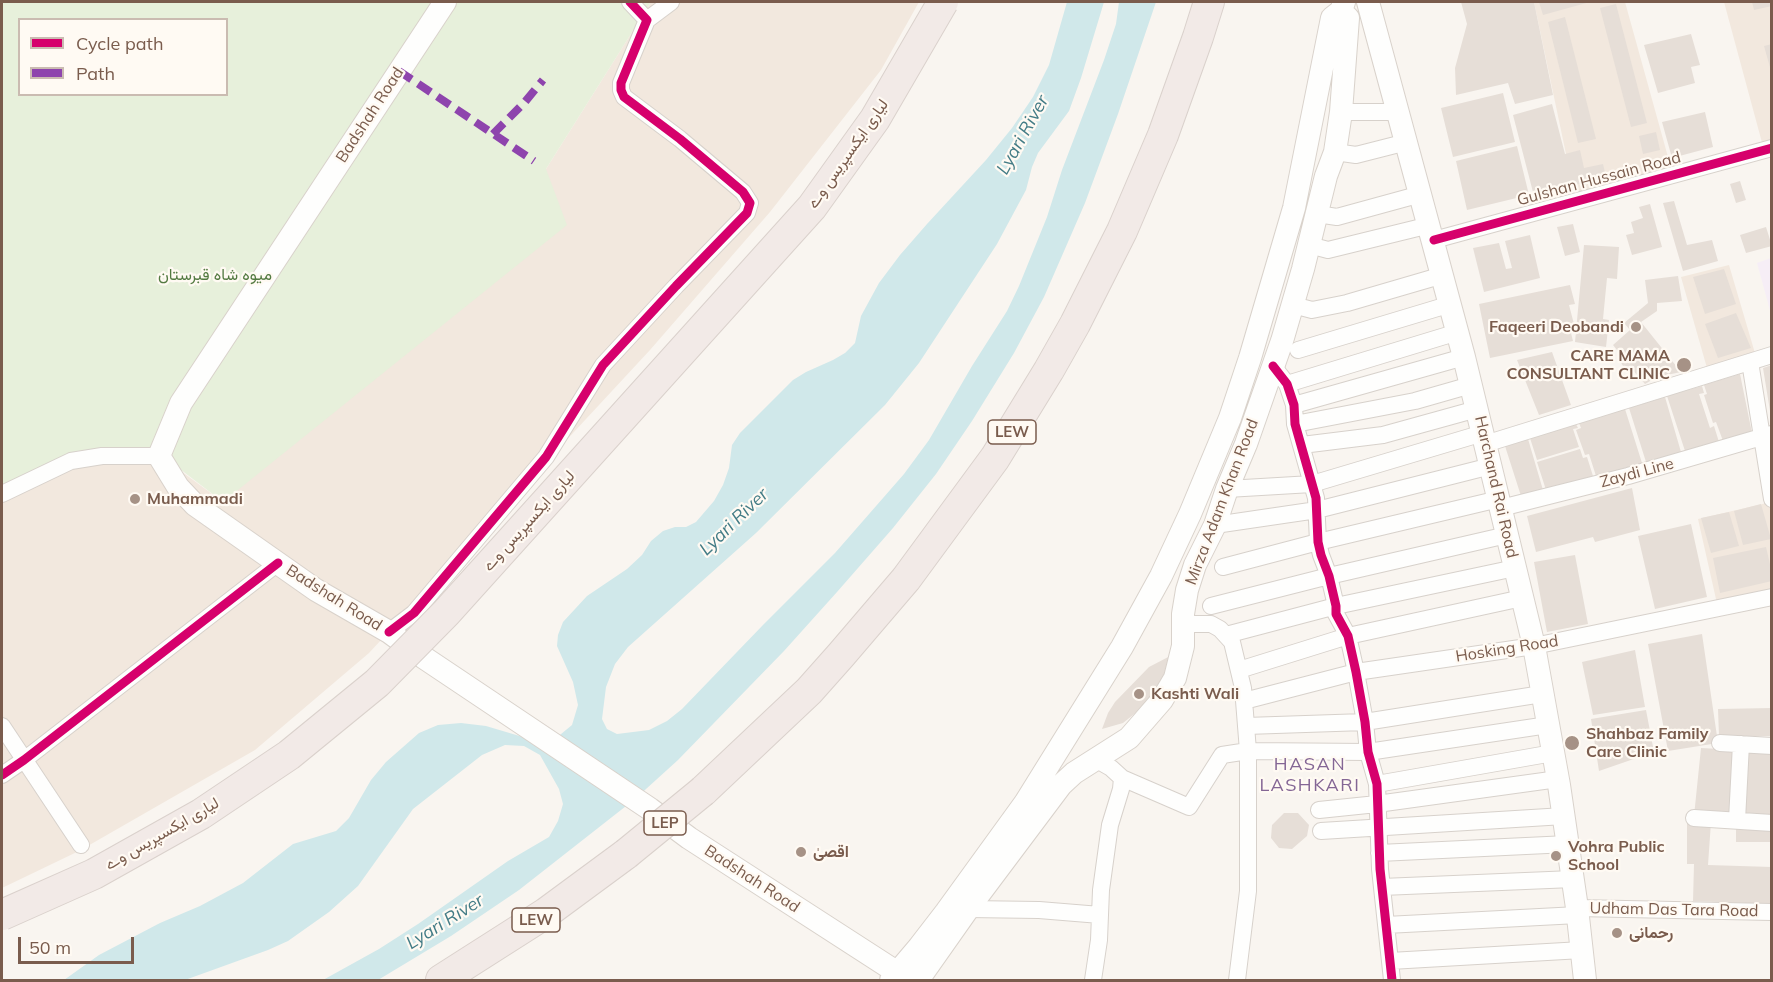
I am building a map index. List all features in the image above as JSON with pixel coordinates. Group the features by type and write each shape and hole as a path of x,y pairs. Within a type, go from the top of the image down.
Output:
{"highway":[{"name":"لیاری ایکسپریس وے","path":"2,915 94,874 201,814 289,755 378,683 446,613 812,207 875,119 943,2"},
{"name":"LEW","path":"703,790 809,691 848,647 906,579 1006,441 1075,324 1122,231 1163,135 1209,2"},
{"name":"LEP","path":"627,854 703,790"},
{"name":"LEW","path":"441,981 546,913 627,854"}],"main road":[{"name":"Badshah Road","path":"445,2 181,403 159,456 178,487 195,505 316,590 389,632 690,838 905,979"},
{"name":"Harchand Rai Road","path":"1368,2 1451,304 1534,646 1564,816 1585,981"},
{"name":"Mirza Adam Khan Road","path":"1342,6 1348,18 1341,112 1335,152 1326,176 1293,305 1273,366 1215,525 1195,565 1187,590 1183,624 1184,646 1175,678 1162,700 1129,738 1074,773 1061,785 968,909 905,979 946,912 1025,803 1122,647 1161,576 1190,514 1230,418 1250,358 1294,208 1332,18 1342,6"}],"street":[{"path":"630,2 647,20"},
{"path":"389,632 414,613 546,457 603,364 747,213 750,203 743,192 680,139 624,98 621,90 621,83 647,20 671,2"},
{"path":"1341,112 1399,112"},
{"path":"1335,152 1356,155 1407,142"},
{"name":"Gulshan Hussain Road","path":"1309,245 1328,250 1432,232 1772,148"},
{"path":"1317,214 1337,217 1421,194"},
{"path":"1293,305 1312,310 1347,303 1443,275"},
{"path":"1298,350 1451,304"},
{"path":"1287,384 1458,332"},
{"path":"1215,525 1317,510 1486,448 1772,355"},
{"path":"1294,405 1464,357"},
{"path":"1750,362 1766,436 1772,499"},
{"path":"1273,366 1287,384 1294,405 1295,424 1317,510 1318,542 1321,555 1329,576 1336,614 1348,636 1356,672 1368,752 1377,784 1379,853 1392,981"},
{"path":"1295,424 1415,401 1471,385"},
{"path":"1302,446 1383,435 1477,409"},
{"name":"Zaydi Line","path":"1223,567 1318,542 1628,476 1766,436"},
{"path":"1227,489 1312,484 1486,448"},
{"path":"2,494 71,461 102,456 159,456"},
{"path":"1211,606 1507,535"},
{"path":"2,776 278,563"},
{"path":"1226,635 1336,606 1515,568"},
{"name":"Hosking Road","path":"1244,701 1356,672 1534,646 1772,597"},
{"path":"1239,670 1348,636 1522,598"},
{"path":"1183,624 1211,624 1226,635 1232,642 1243,688 1248,751 1248,891 1237,981"},
{"path":"1246,726 1365,722 1542,694"},
{"path":"1096,760 1112,768 1122,778 1189,807 1222,754 1248,751 1368,752 1548,725"},
{"path":"2,726 81,844"},
{"path":"1720,743 1772,746"},
{"path":"1737,820 1741,744"},
{"path":"1377,784 1553,753"},
{"path":"1093,981 1099,940 1101,890 1111,820 1121,789 1122,778"},
{"path":"1319,810 1558,779"},
{"path":"1321,831 1564,816"},
{"path":"1694,818 1772,823"},
{"path":"1379,853 1568,844"},
{"path":"1382,887 1573,879"},
{"path":"968,909 1040,910 1100,915"},
{"name":"Udham Das Tara Road","path":"1386,925 1577,911 1772,912"},
{"path":"1390,961 1581,950"}],"shaded area":[{"path":"651,2 919,2 881,70 770,212 650,350 369,653 255,750 79,851 2,888 2,494 140,441 223,502 546,169"},
{"path":"1534,2 1625,2 1673,175 1578,201"},
{"path":"1724,2 1771,2 1771,148 1764,150"},
{"path":"1772,258 1771,314 1757,263"},
{"path":"1729,265 1757,360 1709,375 1681,277"},
{"path":"1771,502 1771,597 1718,608 1698,519"}],"green space":[{"name":"میوہ شاہ قبرستان","path":"2,2 651,2 546,169 567,225 223,502 176,466 171,451 139,451 2,488"}],"water":[{"name":"Lyari River","path":"1067,2 1104,2 1069,111 1038,153 1026,190 997,244 919,363 885,405 756,533 628,647 615,664 606,687 602,719 607,729 617,734 649,730 667,721 682,709 835,553 904,474 929,440 1007,311 1019,286 1047,217 1062,170 1104,60 1116,24 1119,2 1156,2 1085,203 1044,297 1014,353 936,474 893,528 784,651 678,760 635,799 519,890 451,936 378,980 323,980 379,949 508,861 549,837 558,821 563,804 559,789 540,755 524,746 505,745 482,755 413,809 358,886 329,912 288,941 185,980 64,980 99,955 243,883 293,844 336,831 349,818 371,780 386,762 419,733 438,725 461,723 486,726 533,740 555,739 572,725 578,705 573,682 557,646 563,622 587,596 627,569 642,555 651,541 663,531 675,527 686,527 696,522 714,501 723,485 729,468 732,445 740,433 793,380 845,353 855,343 861,316 879,283 900,255 986,160 1033,97 1049,65"}],"building":[{"path":"1461,2 1534,2 1553,95 1515,104 1508,83 1456,95 1455,68 1467,24"},
{"path":"1539,2 1590,2 1543,15"},
{"path":"1752,2 1772,2 1772,6 1754,10"},
{"path":"1616,4 1647,123 1631,127 1600,8"},
{"path":"1565,17 1596,139 1578,143 1548,22"},
{"path":"1691,34 1700,65 1691,67 1695,83 1658,93 1644,45"},
{"path":"1772,44 1772,71 1771,71 1764,46"},
{"path":"1503,93 1515,142 1453,157 1441,108"},
{"path":"1552,104 1565,154 1580,150 1584,168 1603,164 1606,177 1534,196 1513,115"},
{"path":"1705,112 1713,147 1672,158 1662,122"},
{"path":"1656,132 1660,150 1643,154 1639,136"},
{"path":"1517,146 1529,195 1467,210 1456,161"},
{"path":"1740,181 1746,200 1736,203 1730,184"},
{"path":"1674,201 1687,245 1712,240 1718,261 1683,271 1663,203"},
{"path":"1650,204 1662,247 1632,255 1626,235 1634,233 1631,222 1643,218 1639,207"},
{"path":"1573,224 1580,252 1565,256 1557,227"},
{"path":"1766,227 1772,246 1746,253 1740,235"},
{"path":"1530,235 1540,278 1484,292 1473,248 1499,243 1506,269 1512,268 1505,241"},
{"path":"1584,245 1619,247 1617,279 1607,278 1603,319 1609,320 1606,347 1575,342"},
{"path":"1724,269 1736,304 1705,314 1693,277"},
{"name":"Faqeeri Deobandi","path":"1678,276 1682,301 1657,303 1657,311 1641,322 1681,372 1657,377 1645,384 1630,367 1626,370 1621,363 1625,360 1613,345 1630,330 1624,323 1648,303 1645,280"},
{"path":"1570,285 1575,304 1569,305 1574,324 1569,325 1573,341 1490,358 1479,304"},
{"path":"1736,313 1751,348 1718,358 1705,324"},
{"path":"1552,352 1571,405 1539,415 1517,360"},
{"path":"1772,365 1772,411 1770,411 1763,368"},
{"path":"1740,374 1752,433 1723,441 1716,422 1713,423 1704,395 1707,394 1704,385"},
{"path":"1702,386 1704,393 1699,394 1710,428 1714,426 1719,442 1685,451 1667,396"},
{"path":"1665,397 1681,452 1646,462 1629,408"},
{"path":"1625,409 1642,463 1596,476 1589,454 1585,455 1576,430 1581,428 1579,423"},
{"path":"1576,424 1578,428 1573,429 1579,447 1537,460 1530,438"},
{"path":"1528,439 1543,490 1521,496 1505,446"},
{"path":"1580,449 1583,458 1587,457 1593,476 1546,490 1537,462"},
{"path":"1632,488 1640,530 1595,542 1593,537 1536,552 1527,516"},
{"path":"1761,504 1771,539 1743,545 1734,511"},
{"path":"1729,512 1739,546 1711,553 1701,518"},
{"path":"1691,524 1707,597 1655,609 1638,536"},
{"path":"1766,547 1772,581 1720,593 1713,558"},
{"path":"1575,555 1588,624 1547,632 1534,562"},
{"path":"1702,634 1718,743 1668,751 1648,644"},
{"path":"1635,650 1645,707 1593,715 1582,662"},
{"name":"Kashti Wali","path":"1174,654 1169,674 1148,703 1123,723 1102,729 1115,702 1149,667"},
{"path":"1772,708 1772,736 1719,736 1718,709"},
{"path":"1646,710 1654,752 1599,771 1591,719"},
{"path":"1701,748 1739,750 1733,818 1694,816"},
{"path":"1745,751 1772,753 1772,822 1741,819"},
{"path":"1284,813 1298,813 1309,825 1307,836 1292,849 1279,848 1271,838 1272,825"},
{"path":"1687,820 1711,822 1708,865 1772,867 1772,904 1693,901 1694,864 1687,864"},
{"path":"1736,825 1772,826 1772,842 1736,842"}],"marked path":[{"path":"399,71 534,161"},
{"path":"493,134 543,80"}],"cycle path":[{"path":"389,632 414,613 546,457 603,365 747,213 750,203 743,192 680,139 624,97 621,83 647,20 630,2"},
{"path":"1434,240 1772,148"},
{"path":"1273,366 1287,384 1294,405 1295,424 1316,498 1318,542 1321,555 1329,576 1336,614 1348,636 1356,672 1368,752 1377,784 1380,869 1392,980"},
{"path":"2,775 278,563"}],"place":[{"name":"Faqeeri Deobandi","path":"1636,327"},
{"name":"CARE MAMA CONSULTANT CLINIC","path":"1684,365"},
{"name":"Muhammadi","path":"135,499"},
{"name":"Kashti Wali","path":"1139,694"},
{"name":"Shahbaz Family Care Clinic","path":"1572,743"},
{"name":"اقصیٰ","path":"801,852"},
{"name":"Vohra Public School","path":"1556,856"},
{"name":"رحمانی","path":"1617,933"}],"district":[{"name":"HASAN LASHKARI","path":"1310,775"}]}
